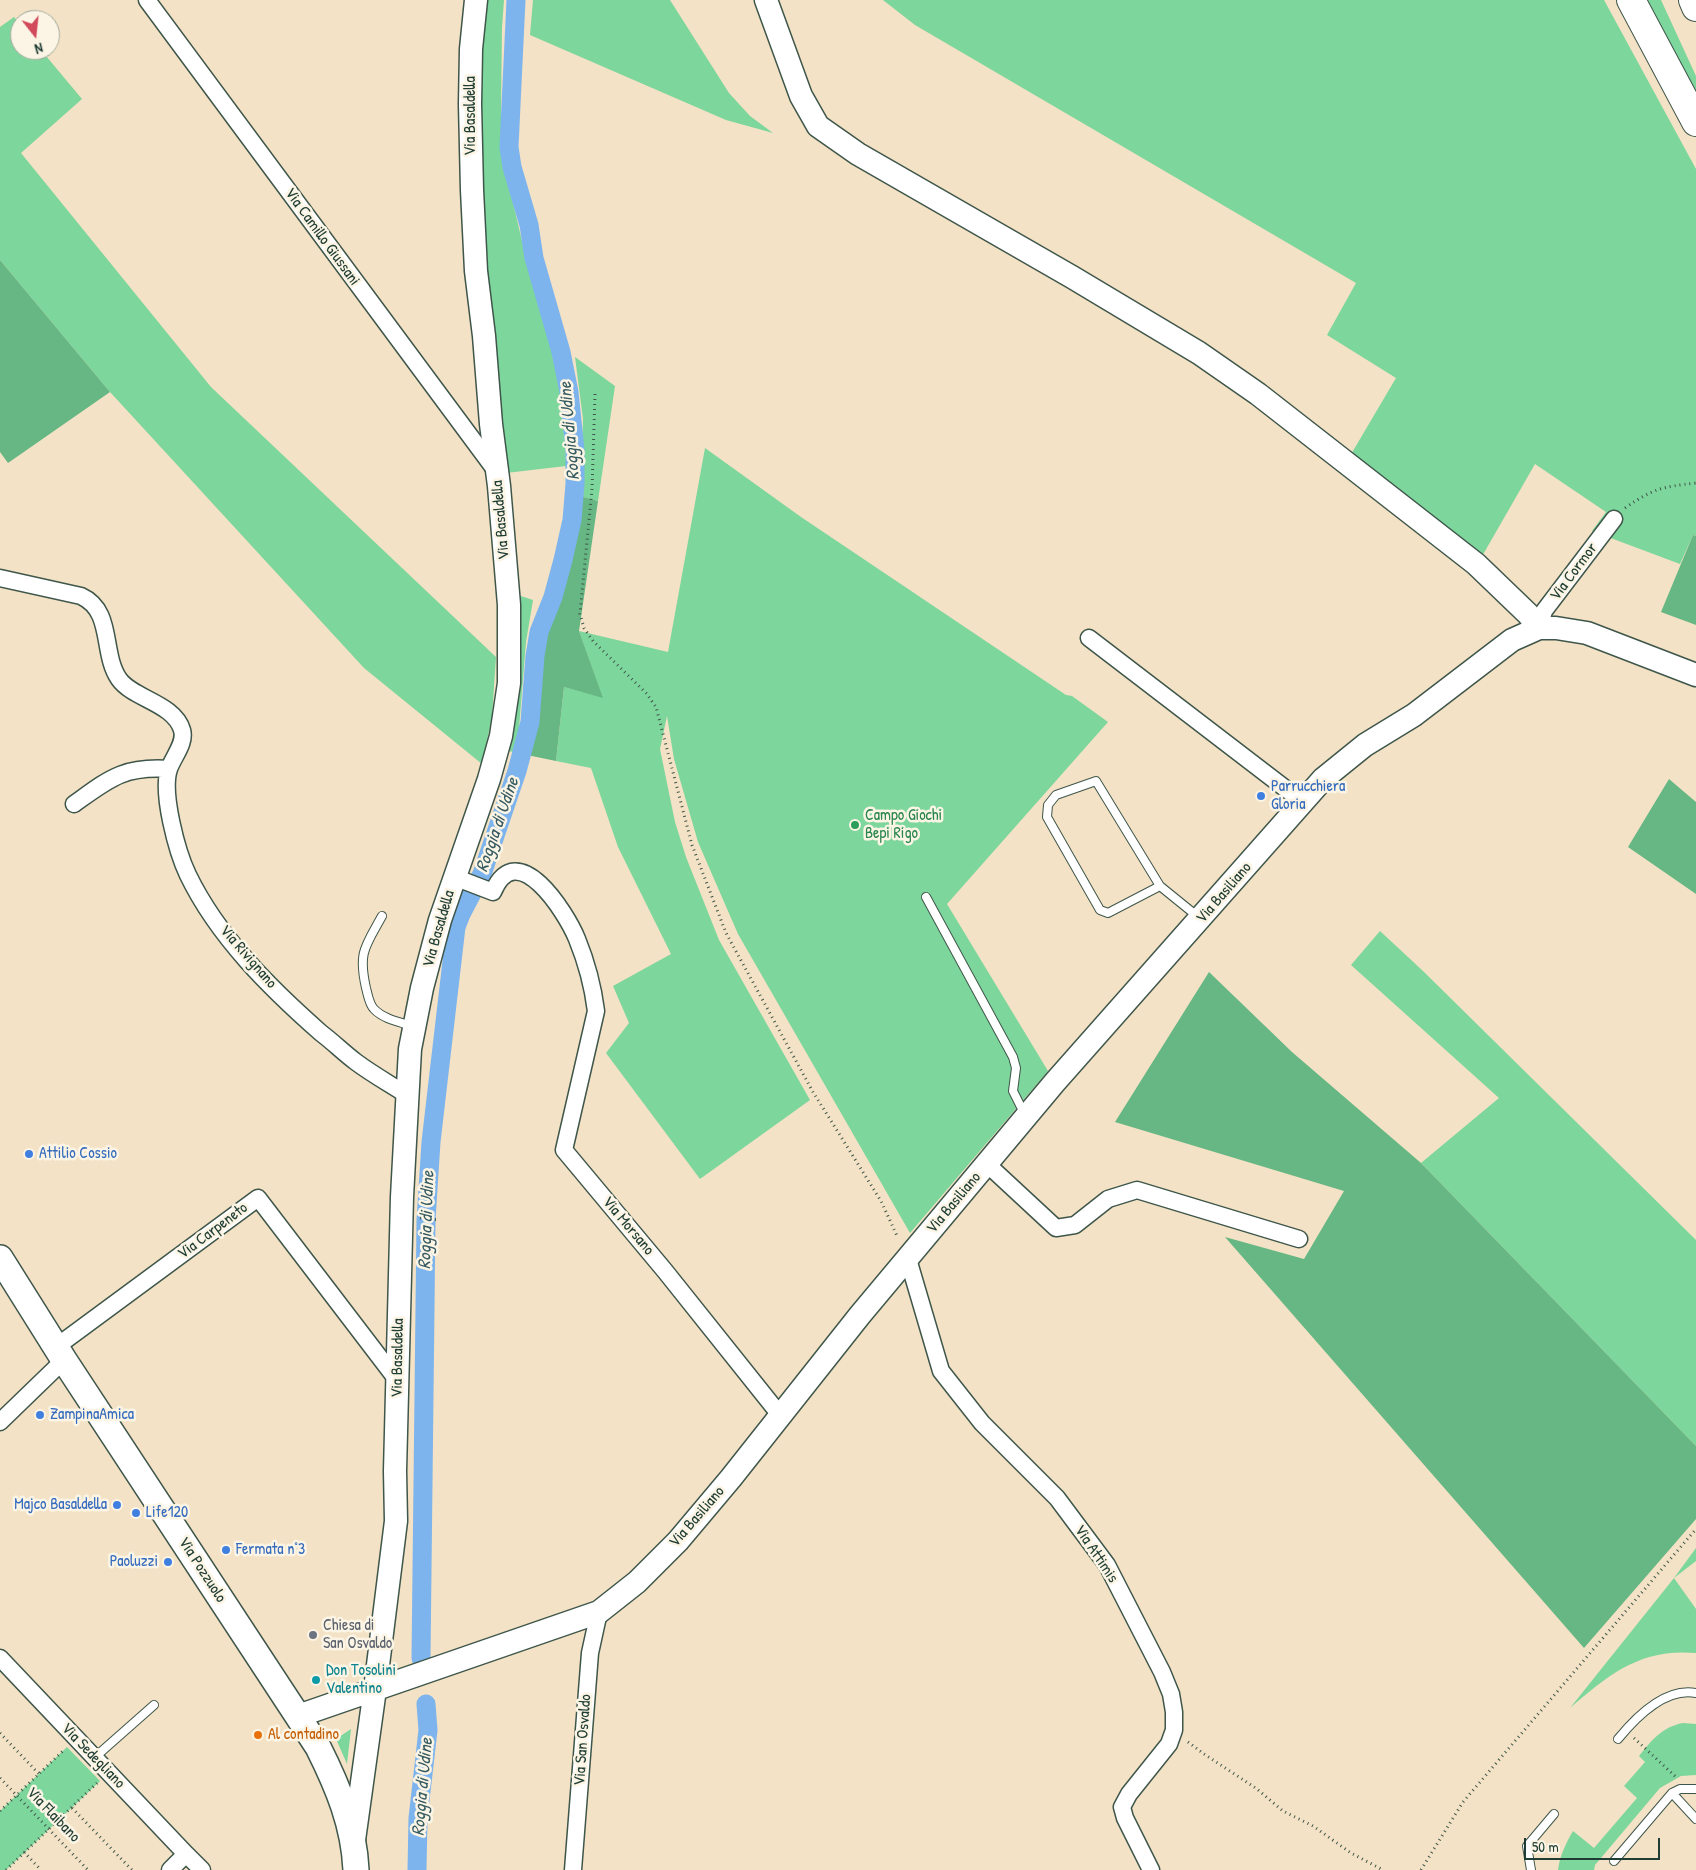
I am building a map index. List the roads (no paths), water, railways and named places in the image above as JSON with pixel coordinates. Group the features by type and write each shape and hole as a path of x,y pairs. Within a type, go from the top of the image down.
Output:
{"highway":[{"path":"1630,0 1696,122"},
{"path":"1693,0 1696,6"}],"main road":[{"name":"Via Pozzuolo","path":"0,1258 60,1354 318,1747 345,1806 354,1840 356,1870"}],"street":[{"name":"Via Camillo Giussani","path":"147,0 497,473"},
{"name":"Via Basaldella","path":"375,1689 396,1520 397,1380 410,1049 422,988 440,920 461,880 501,736 509,683 509,605 484,336 476,271 472,190 470,104 476,0"},
{"path":"766,0 801,96 818,126 858,154 1072,277 1199,353 1258,394 1476,564 1528,614 1539,628 1556,628 1587,633 1696,675"},
{"name":"Via Cormor","path":"1539,628 1544,611 1614,519"},
{"name":"Via Rivignano","path":"0,578 81,596 92,603 102,619 112,664 120,681 160,706 175,719 182,729 182,739 169,769 167,780 168,795 178,849 188,875 202,901 250,965 302,1016 356,1062 407,1095"},
{"name":"Via Basiliano","path":"298,1716 599,1612 637,1582 678,1540 731,1478 860,1315 1055,1082 1201,919 1302,802 1323,780 1365,745 1414,715 1512,640 1539,628"},
{"path":"1089,638 1302,802"},
{"path":"74,804 112,778 125,772 149,767 169,769"},
{"name":"Via Morsano","path":"461,880 493,892 505,874 514,871 524,872 544,888 555,902 577,939 596,1010 564,1150 665,1271 780,1415"},
{"name":"Via Basiliano","path":"987,1164 1056,1228 1075,1225 1108,1199 1137,1190 1299,1239"},
{"name":"Via Carpeneto","path":"60,1354 258,1198 397,1380"},
{"name":"Via Attimis","path":"908,1259 941,1371 982,1423 1057,1498 1107,1565 1165,1680 1174,1712 1174,1730 1169,1744 1129,1794 1122,1807 1125,1818 1151,1870"},
{"path":"0,1422 60,1354"},
{"name":"Via San Osvaldo","path":"573,1870 590,1653 599,1612"},
{"name":"Via Sedegliano","path":"0,1658 202,1870"},
{"name":"Via Pozzuolo","path":"354,1840 375,1689"},
{"path":"170,1870 186,1854"}],"lane":[{"path":"1160,886 1108,913 1100,910 1047,817 1048,805 1056,795 1096,781 1160,886 1201,919"},
{"path":"926,897 1013,1057 1016,1068 1013,1091 1026,1117"},
{"path":"382,916 367,943 361,967 370,1004 381,1015 414,1027"},
{"path":"1618,1739 1648,1709 1667,1697 1690,1692 1696,1693"},
{"path":"94,1758 154,1705"},
{"path":"1614,1861 1672,1793 1680,1789 1692,1789"},
{"path":"1672,1793 1696,1819"},
{"path":"1531,1870 1527,1846 1554,1814"}],"waterway":[{"name":"Roggia di Udine","path":"421,1658 426,1220 431,1142 456,927 482,874 517,771 530,722 535,656 539,632 553,597 563,560 572,520 575,484 575,450 569,392 561,352 534,258 529,225 512,167 509,147 516,0"},
{"name":"Roggia di Udine","path":"417,1870 418,1818 428,1730 426,1704"}],"place":[{"name":"Parrucchiera Gloria","path":"1261,796"},
{"name":"Campo Giochi Bepi Rigo","path":"855,825"},
{"name":"Attilio Cossio","path":"29,1154"},
{"name":"ZampinaAmica","path":"40,1415"},
{"name":"Majco Basaldella","path":"117,1505"},
{"name":"Life120","path":"136,1513"},
{"name":"Fermata n°3","path":"226,1550"},
{"name":"Paoluzzi","path":"168,1562"},
{"name":"Chiesa di San Osvaldo","path":"313,1635"},
{"name":"Don Tosolini Valentino","path":"316,1680"},
{"name":"Al contadino","path":"258,1735"}]}
